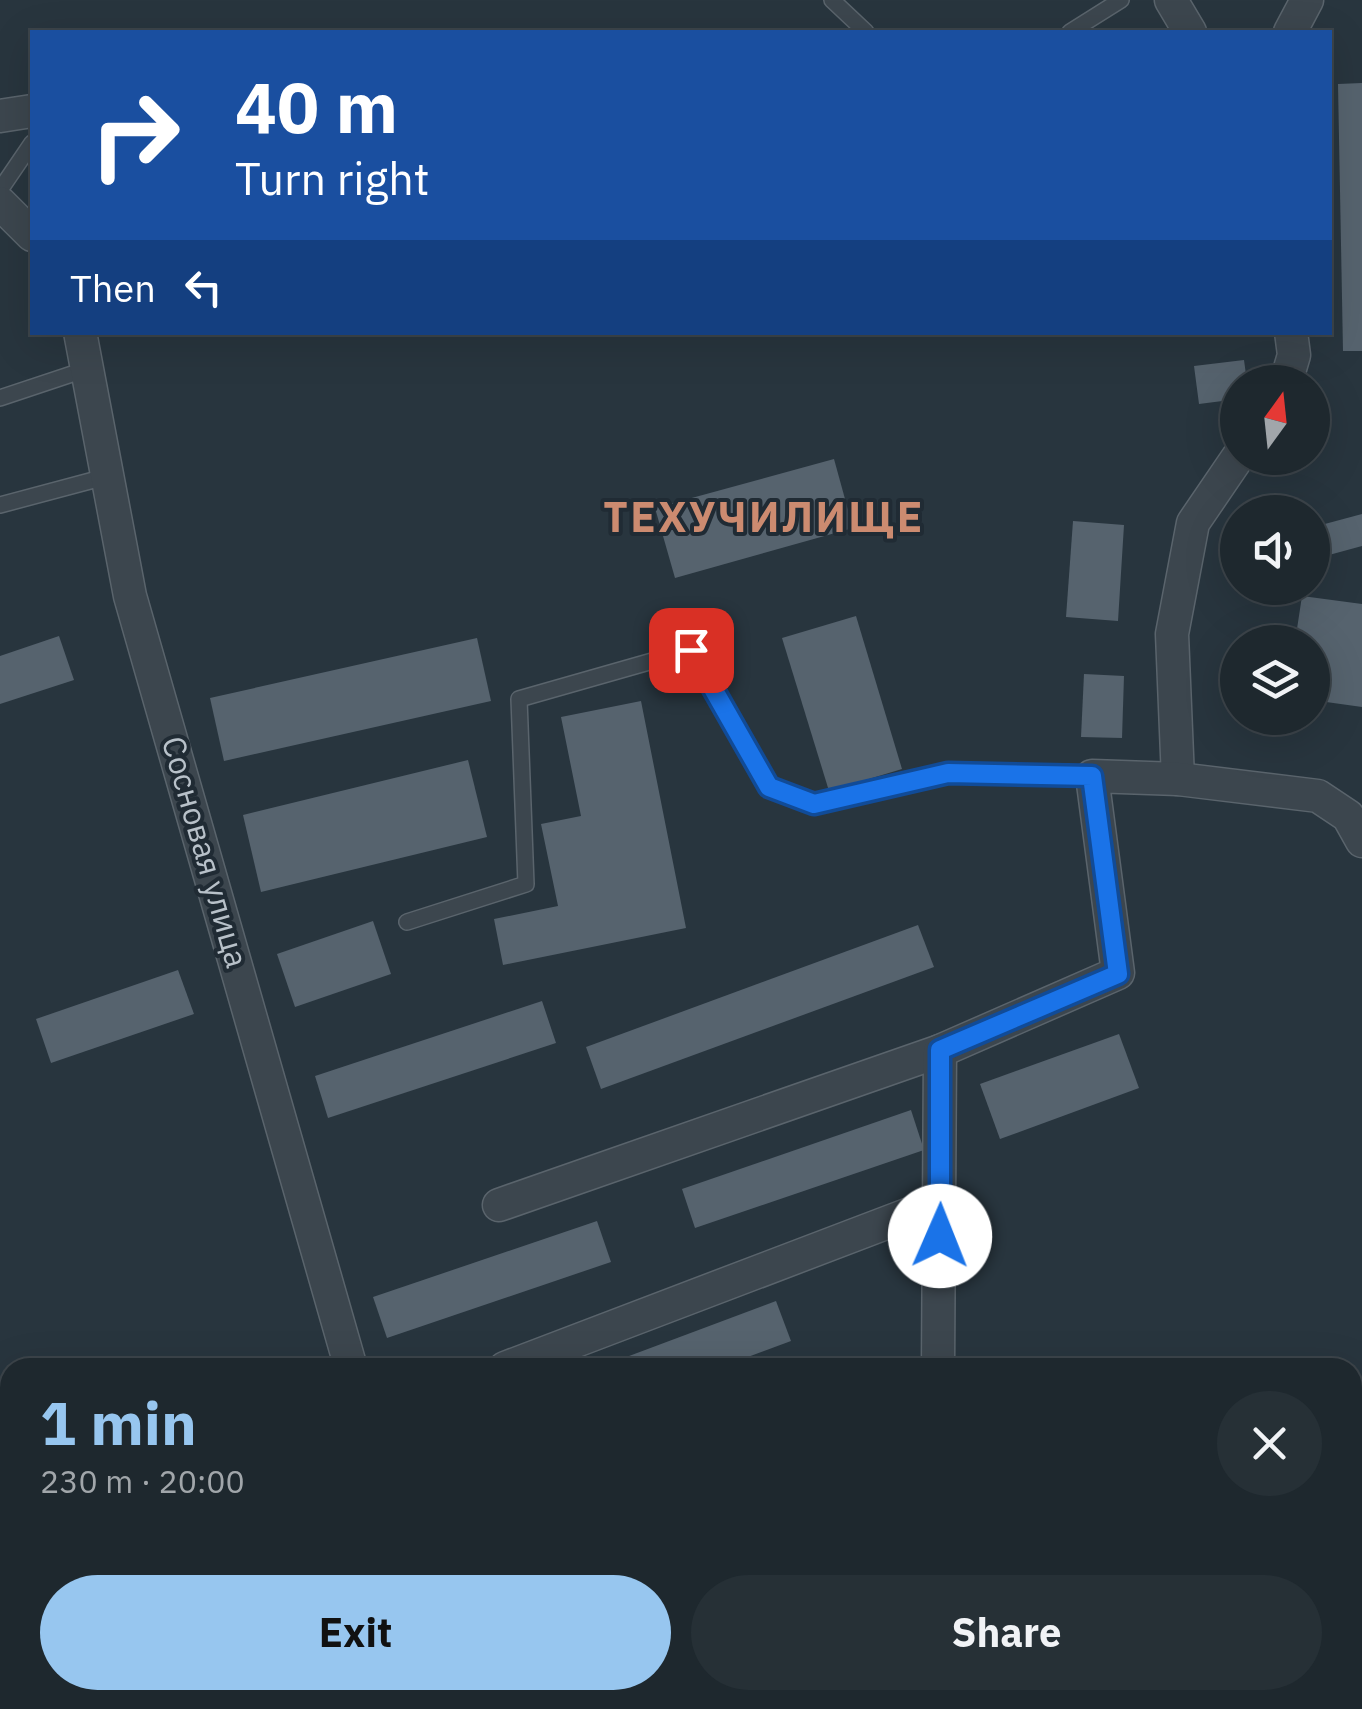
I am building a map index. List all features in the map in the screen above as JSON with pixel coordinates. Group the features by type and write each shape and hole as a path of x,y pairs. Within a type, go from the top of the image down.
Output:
{"street":[{"path":"1170,0 1189,30"},
{"path":"1291,30 1307,0"},
{"path":"0,116 30,111"},
{"path":"0,203 30,233"},
{"name":"Сосновая улица","path":"80,335 130,596 348,1358"},
{"path":"1291,335 1291,365"},
{"path":"1178,779 1172,634 1193,524 1225,475"},
{"path":"500,1205 940,1050 1118,974 1092,776 1178,779 1318,796 1348,816 1362,842"},
{"path":"938,1358 940,1050"},
{"path":"531,1358 941,1202"}],"lane":[{"path":"832,0 864,30"},
{"path":"1073,30 1120,0"},
{"path":"0,190 30,146"},
{"path":"0,398 86,369"},
{"path":"0,505 106,477"},
{"path":"407,922 526,884 518,698 691,650 769,787 814,804 948,773 1092,776"}],"building":[{"path":"1362,83 1362,351 1343,351 1338,84"},
{"path":"1244,360 1245,365 1220,365 1220,401 1199,404 1194,366"},
{"path":"834,459 853,528 675,578 655,508"},
{"path":"1362,514 1362,546 1330,555 1330,523"},
{"path":"1073,521 1124,525 1118,621 1066,617"},
{"path":"1330,600 1362,604 1362,707 1330,703 1330,625 1298,625 1301,605 1330,605"},
{"path":"856,616 902,769 829,791 782,638"},
{"path":"59,636 74,680 0,704 0,656"},
{"path":"477,638 491,701 224,761 210,698"},
{"path":"1084,674 1124,676 1122,738 1081,737"},
{"path":"641,701 686,928 503,965 494,919 558,906 541,824 581,816 561,717"},
{"path":"468,760 487,837 261,892 243,815"},
{"path":"373,921 391,974 295,1007 277,954"},
{"path":"918,925 934,967 601,1089 586,1047"},
{"path":"178,970 194,1014 51,1063 36,1019"},
{"path":"542,1001 556,1043 328,1118 315,1076"},
{"path":"1119,1034 1139,1088 1000,1139 980,1084"},
{"path":"911,1110 924,1150 695,1228 682,1189"},
{"path":"597,1221 611,1262 387,1338 373,1297"},
{"path":"776,1301 791,1341 745,1358 624,1358"}],"district":[{"name":"ТЕХУЧИЛИЩЕ","path":"764,517"}],"route":[{"path":"691,650 769,787 814,804 948,773 1092,776 1118,974 940,1050 940,1236"}]}
